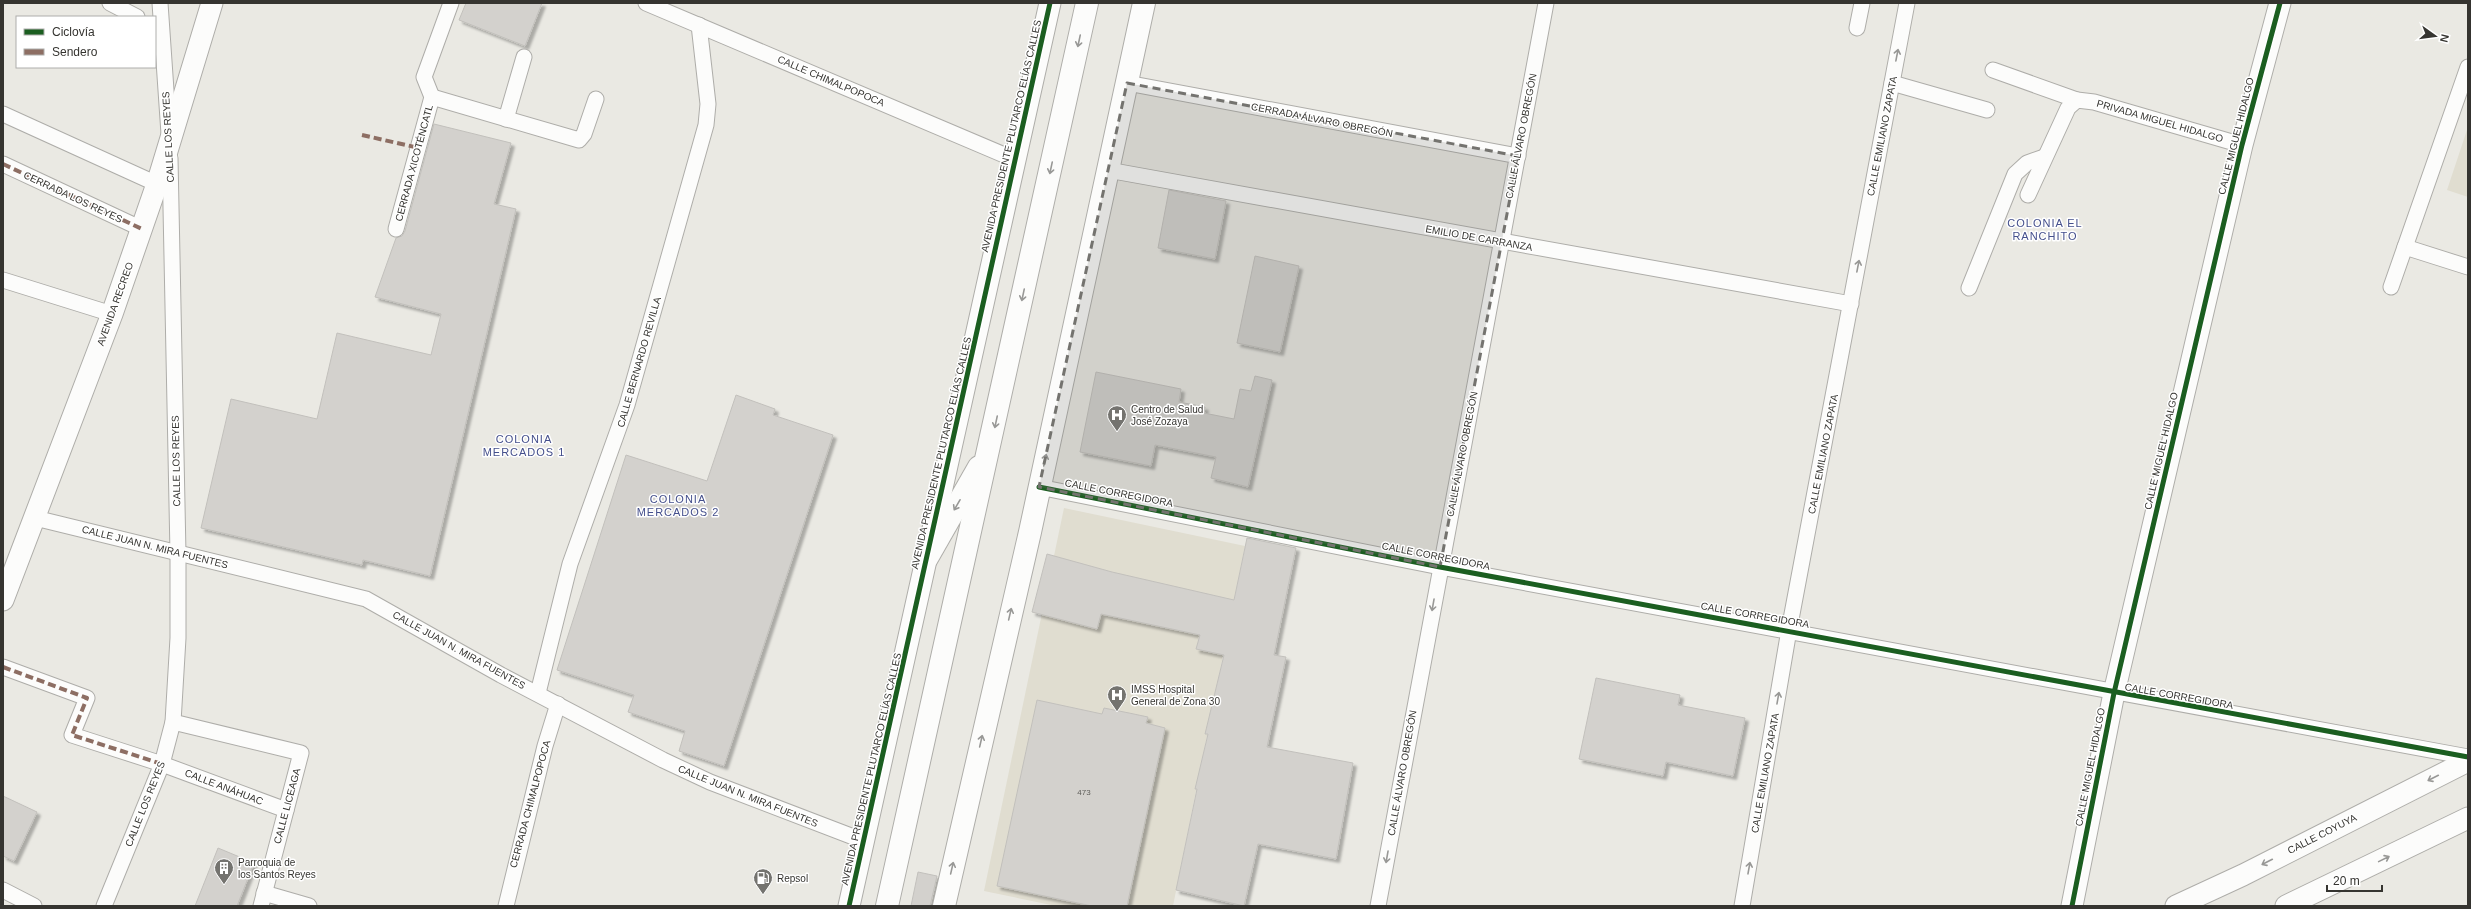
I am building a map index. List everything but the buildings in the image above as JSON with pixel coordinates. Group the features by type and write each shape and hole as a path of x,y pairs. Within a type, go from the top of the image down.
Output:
{"main road":[{"path":"887,906 1087,3"},
{"path":"944,906 1039,487 1144,3"},
{"path":"927,558 990,446"}],"street":[{"path":"110,3 135,16"},
{"name":"CALLE LOS REYES","path":"104,906 162,764 173,722 178,638 178,554 169,144 158,28 160,3"},
{"name":"AVENIDA RECREO","path":"3,600 112,314 142,229 212,3"},
{"path":"451,3 424,76 432,97 579,140 584,134 596,100"},
{"name":"CALLE CHIMALPOPOCA","path":"646,3 1016,160"},
{"name":"AVENIDA PRESIDENTE PLUTARCO ELÍAS CALLES","path":"849,906 1050,3"},
{"name":"CALLE ÁLVARO OBREGÓN","path":"1378,906 1546,3"},
{"path":"1856,28 1862,3"},
{"name":"CALLE EMILIANO ZAPATA","path":"1742,906 1789,630 1907,3"},
{"name":"CALLE MIGUEL HIDALGO","path":"2072,906 2114,693 2242,144 2280,3"},
{"name":"CALLE BERNARDO REVILLA","path":"538,694 570,564 627,405 706,125 708,104 699,25"},
{"path":"506,119 524,57"},
{"path":"2391,287 2468,66"},
{"name":"PRIVADA MIGUEL HIDALGO","path":"1993,70 2077,100 2094,102 2242,144"},
{"name":"CERRADA ÁLVARO OBREGÓN","path":"1127,83 1518,156"},
{"path":"1892,83 1987,110"},
{"name":"CERRADA XICOTÉNCATL","path":"396,229 432,97"},
{"path":"2028,195 2044,157 2068,108 2077,100"},
{"path":"3,114 157,184"},
{"path":"1970,288 2015,174 2027,163 2044,157"},
{"name":"CERRADA LOS REYES","path":"3,164 142,229"},
{"name":"EMILIO DE CARRANZA","path":"1108,170 1851,304"},
{"path":"2405,247 2468,267"},
{"path":"3,280 112,314"},
{"name":"CALLE CORREGIDORA","path":"1039,487 1440,567 1789,630 2114,693 2468,757"},
{"name":"CALLE JUAN N. MIRA FUENTES","path":"35,518 178,554 366,598 616,736 710,782 864,841"},
{"name":"CALLE ANÁHUAC","path":"3,667 87,698 72,735 162,764 286,810"},
{"name":"CERRADA CHIMALPOPOCA","path":"506,906 541,761 558,704"},
{"name":"CALLE LICEAGA","path":"173,722 301,753 263,899"},
{"name":"CALLE COYUYA","path":"2176,906 2468,761"},
{"path":"2286,906 2468,818"},
{"path":"3,890 34,906"},
{"path":"263,899 309,906"}],"highlighted area":[{"path":"1127,83 1518,156 1440,567 1039,487"}],"shaded area":[{"path":"2468,127 2468,197 2447,190"},
{"name":"IMSS Hospital General de Zona 30","path":"1064,508 1245,546 1173,906 1056,906 984,891"}],"marked path":[{"path":"362,135 419,148"},
{"path":"3,164 142,229"},
{"path":"3,667 87,698 72,735 162,764"}],"cycle path":[{"path":"849,906 1050,3"},
{"path":"2072,906 2114,693 2242,145 2280,3"},
{"path":"1039,487 1440,567 2468,757"}],"place":[{"name":"Centro de Salud José Zozaya","path":"1117,432"},
{"name":"IMSS Hospital General de Zona 30","path":"1117,712"},
{"name":"Parroquia de los Santos Reyes","path":"224,885"},
{"name":"Repsol","path":"763,895"}],"district":[{"name":"COLONIA EL RANCHITO","path":"2045,229"},
{"name":"COLONIA MERCADOS 1","path":"524,445"},
{"name":"COLONIA MERCADOS 2","path":"678,505"}]}
